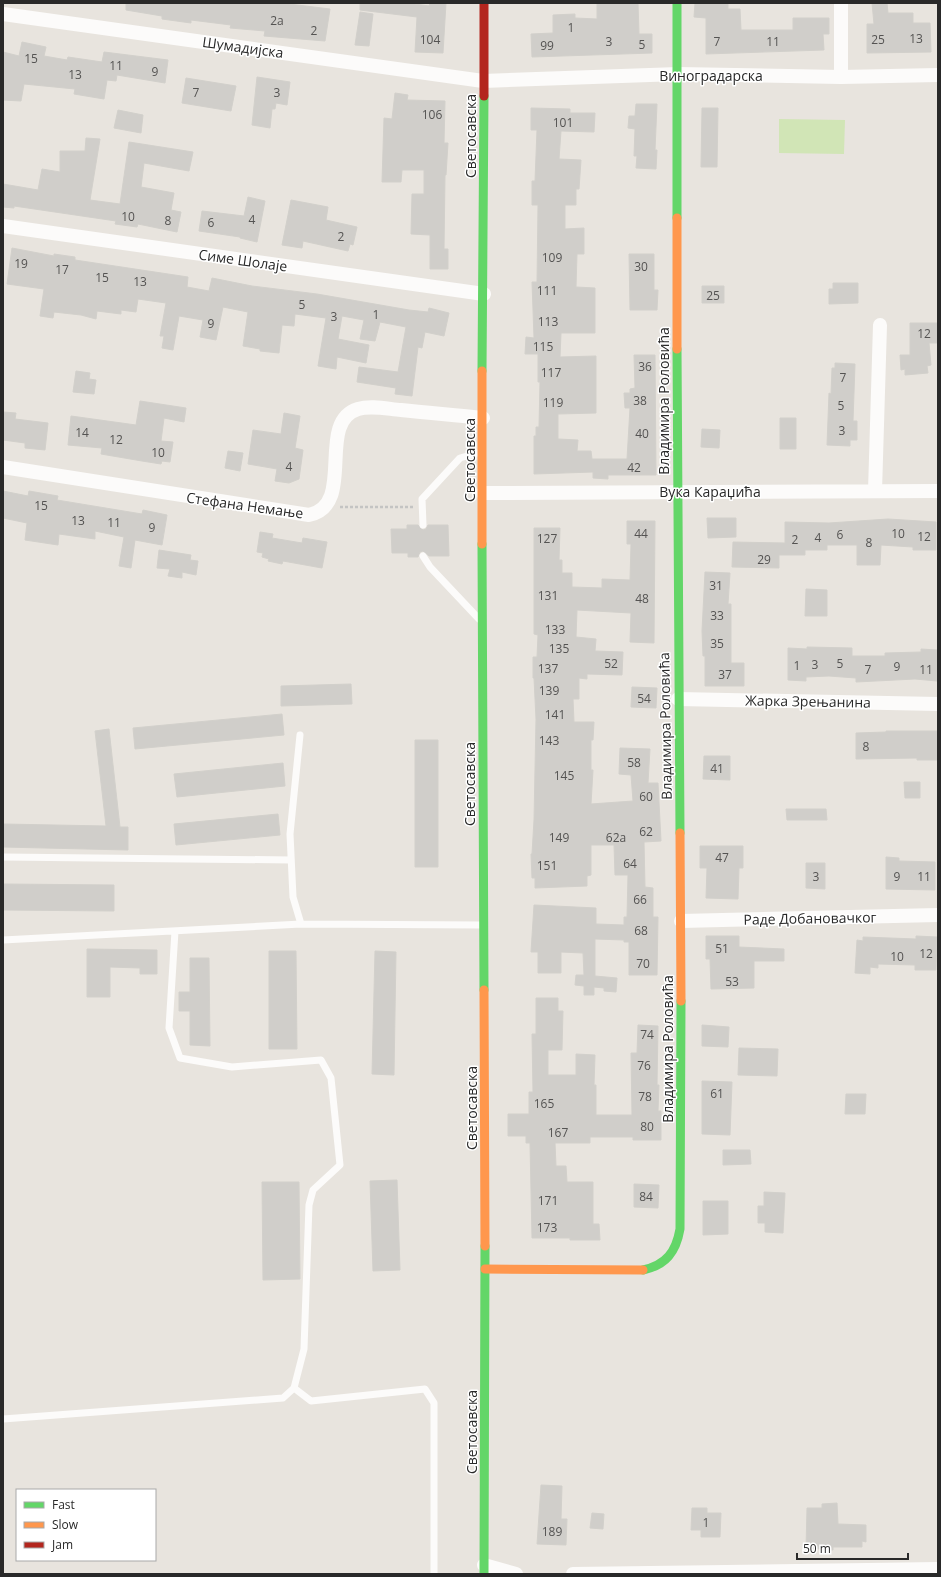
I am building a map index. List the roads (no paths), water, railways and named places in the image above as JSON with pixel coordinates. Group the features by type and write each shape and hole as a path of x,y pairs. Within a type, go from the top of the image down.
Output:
{"main road":[{"name":"Светосавска","path":"484,3 484,294 482,452 485,1269 484,1570"},
{"name":"Владимира Роловића","path":"485,1269 639,1271 656,1268 668,1258 677,1246 681,1214 681,921 677,492 677,3"}],"street":[{"path":"841,3 841,77"},
{"name":"Шумадијска","path":"3,14 483,81"},
{"name":"Виноградарска","path":"483,81 678,74 841,77 938,75"},
{"name":"Симе Шолаје","path":"3,226 484,294"},
{"path":"875,491 880,325"},
{"name":"Стефана Немање","path":"3,467 302,515 315,514 325,508 333,485 340,427 346,416 352,412 359,409 377,408 483,418"},
{"name":"Вука Караџића","path":"482,493 938,491"},
{"name":"Жарка Зрењанина","path":"678,699 938,704"},
{"name":"Раде Добановачког","path":"681,921 938,915"},
{"path":"574,1574 938,1568"},
{"path":"484,1570 516,1574"}],"lane":[{"path":"423,525 422,499 460,458 482,452"},
{"path":"423,556 430,567 482,622"},
{"path":"300,735 290,834 293,897 301,924"},
{"path":"3,856 291,860"},
{"path":"3,940 301,924 484,925"},
{"path":"3,1419 283,1398 294,1388 304,1349 308,1205 313,1190 340,1165 331,1078 321,1060 232,1067 180,1058 169,1028 175,931"},
{"path":"294,1388 311,1401 426,1389 434,1403 434,1574"}]}
